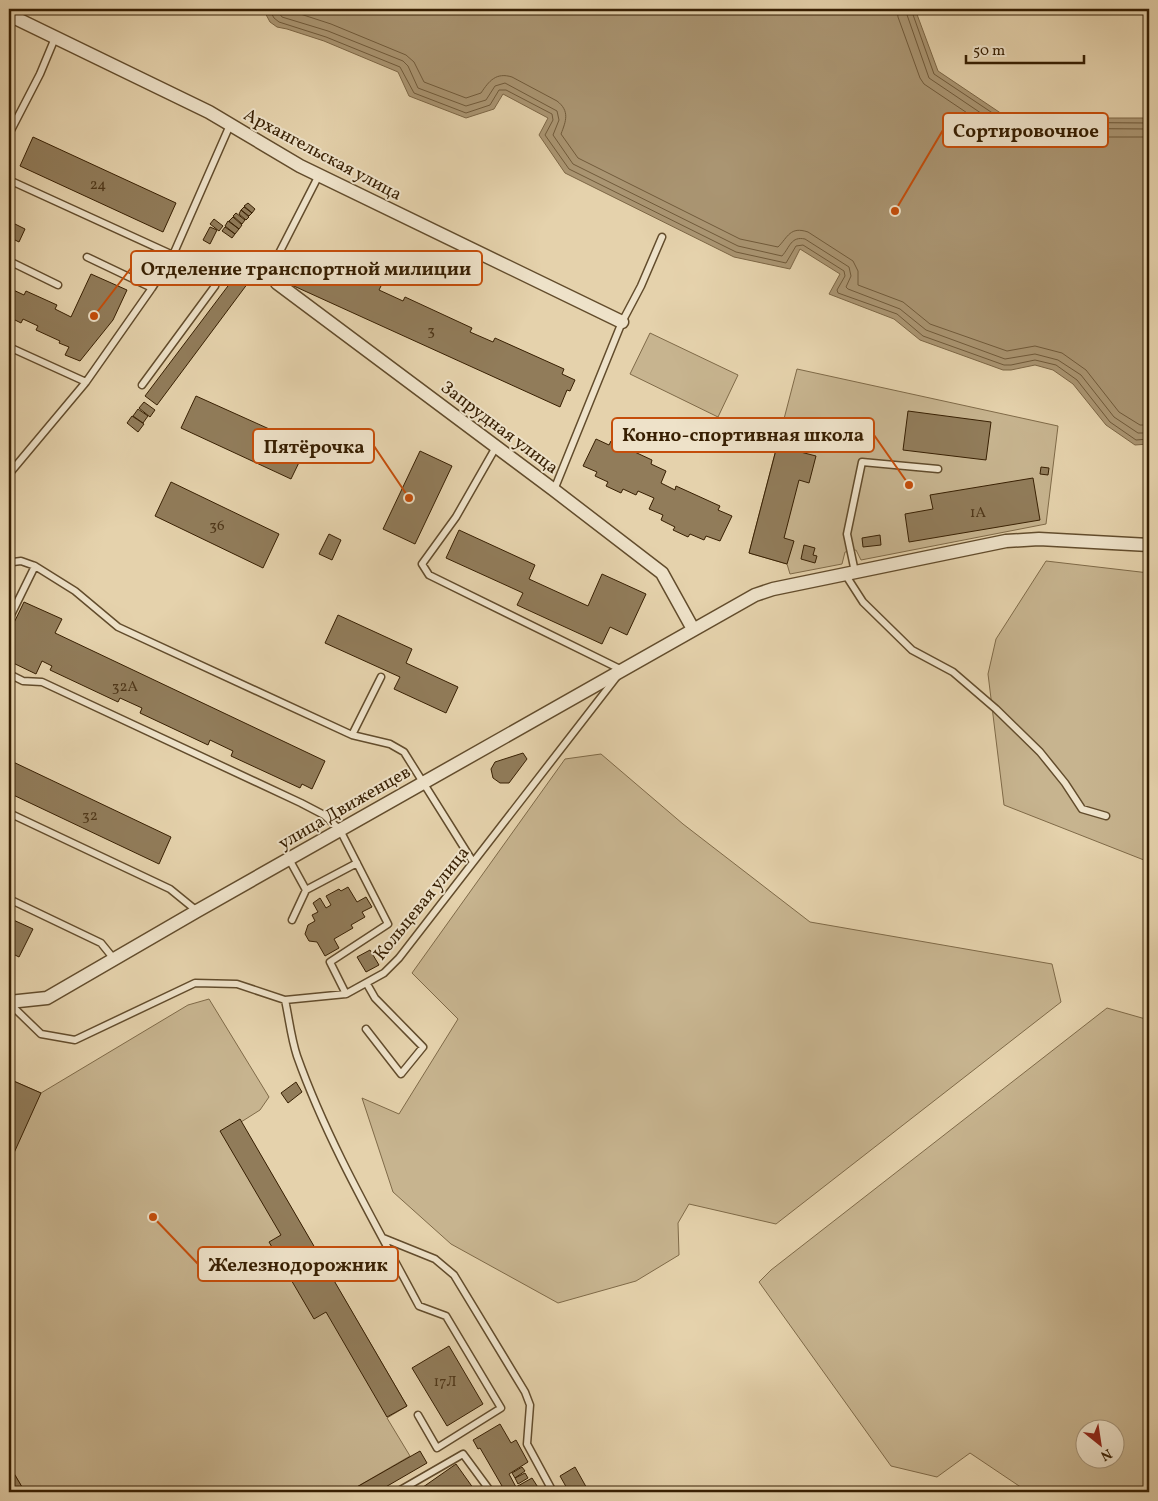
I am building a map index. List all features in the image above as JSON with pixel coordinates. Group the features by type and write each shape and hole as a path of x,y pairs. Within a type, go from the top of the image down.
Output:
{"street":[{"name":"Архангельская улица","path":"9,15 209,112 319,175 622,322"},
{"name":"Запрудная улица","path":"272,267 277,283 662,573 693,629"},
{"name":"улица Движенцев","path":"9,1002 47,998 423,782 755,595 850,573 1006,541 1039,539 1149,545"}],"lane":[{"path":"9,134 40,74 55,38"},
{"path":"9,474 86,382 173,255 230,125"},
{"path":"9,180 173,255 225,256 259,261 272,267 319,175"},
{"path":"554,490 622,322 641,286 662,237"},
{"path":"142,386 216,286 225,256"},
{"path":"87,257 152,288"},
{"path":"9,261 58,285"},
{"path":"9,347 86,382"},
{"path":"496,447 456,517 422,564 429,575 622,670"},
{"path":"938,469 862,462 847,534 850,573 863,602 912,650 953,672 996,709 1040,752 1065,783 1082,809 1106,816"},
{"path":"9,566 14,562 21,561 35,566 75,591 118,627 352,735 390,744 404,752 473,862"},
{"path":"9,619 35,566"},
{"name":"Кольцевая улица","path":"9,1002 41,1034 75,1040 195,983 237,984 286,1000 346,994 367,984 384,973 399,958 622,670"},
{"path":"9,674 23,682 42,682 300,803 324,815 340,830 388,924 330,962 346,994"},
{"path":"352,735 381,677"},
{"path":"9,813 170,889 197,911"},
{"path":"289,859 306,890"},
{"path":"292,920 306,890 357,863"},
{"path":"9,900 101,943 114,959"},
{"path":"366,1029 401,1074 423,1047 375,998 367,984"},
{"path":"286,1000 296,1054 346,1168 420,1306 446,1316 501,1408 437,1448 418,1415"},
{"path":"383,1238 435,1258 454,1275 525,1392 530,1405 527,1444 553,1492"},
{"path":"396,1492 463,1454 491,1492"}],"shaded area":[{"path":"650,333 738,375 718,417 630,374"},
{"path":"797,369 1058,426 1046,524 861,560 856,550 845,552 842,564 790,574 787,564 749,553"},
{"path":"1046,561 1149,573 1149,862 1004,805 988,674 996,639"},
{"path":"601,754 683,824 810,922 1052,964 1061,1002 776,1224 689,1204 678,1223 679,1255 636,1281 558,1303 451,1244 393,1192 362,1098 399,1114 458,1019 412,973 565,759"},
{"path":"209,999 269,1097 260,1110 241,1122 407,1406 387,1418 410,1456 348,1492 25,1492 9,1465 9,1079 41,1093 188,1005"},
{"path":"1107,1008 1149,1020 1149,1492 1028,1492 970,1453 937,1477 891,1466 759,1282 771,1270"}],"water":[{"path":"263,9 915,9 938,71 1008,118 1149,118 1149,444 1135,445 1106,425 1073,384 1053,370 1035,365 1003,370 920,340 894,319 829,294 840,274 800,249 790,269 734,257 565,173 539,135 548,118 503,94 494,109 466,118 409,96 398,72 324,41 277,27 270,22"}],"building":[{"path":"33,137 176,203 163,232 20,166"},
{"path":"248,203 255,209 252,213 244,206"},
{"path":"244,207 252,213 249,216 241,210"},
{"path":"241,210 249,217 246,220 239,214"},
{"path":"236,213 245,220 242,224 233,216"},
{"path":"233,217 242,225 239,229 229,221"},
{"path":"214,219 223,226 219,231 210,224"},
{"path":"9,221 25,229 19,242 9,237"},
{"path":"228,221 239,229 235,234 225,226"},
{"path":"210,227 217,230 210,244 203,240"},
{"path":"225,227 235,234 232,238 222,231"},
{"path":"296,253 311,260 313,255 381,286 379,290 403,301 405,297 472,328 470,332 493,342 495,338 564,369 562,374 575,380 570,391 567,390 560,407 285,282 293,265 290,264"},
{"path":"91,274 127,290 113,320 80,361 65,355 69,347 36,330 38,326 23,319 21,323 9,317 9,288 24,295 26,291 57,305 55,309 71,317"},
{"path":"237,274 248,283 157,405 145,396"},
{"path":"196,396 307,446 291,479 181,428"},
{"path":"144,402 155,410 150,417 139,408"},
{"path":"138,409 148,416 143,423 133,416"},
{"path":"908,411 991,422 986,460 903,450"},
{"path":"132,416 144,424 138,432 127,423"},
{"path":"596,439 609,445 611,441 652,460 651,464 666,471 661,483 675,490 676,486 720,506 718,510 732,516 720,541 706,536 704,540 690,534 688,537 673,530 675,527 661,520 663,515 649,509 654,498 638,491 636,495 623,489 621,493 606,486 608,482 595,476 597,472 583,466"},
{"path":"777,446 816,456 809,483 799,480 784,538 794,541 787,564 749,553"},
{"path":"420,451 452,466 415,544 383,529"},
{"path":"1041,467 1049,468 1048,475 1040,474"},
{"path":"1033,478 1040,520 909,542 905,514 933,509 930,495"},
{"path":"171,482 279,534 263,568 155,516"},
{"path":"459,530 535,565 529,579 588,606 602,574 646,594 627,635 610,627 602,644 517,605 523,593 446,558"},
{"path":"329,534 341,540 332,560 319,554"},
{"path":"880,535 881,545 863,547 862,538"},
{"path":"804,545 815,548 813,555 817,556 815,563 801,559"},
{"path":"24,602 62,619 55,633 325,761 312,789 302,784 300,788 231,756 233,751 210,740 208,745 140,713 142,708 120,698 118,702 50,670 52,666 42,661 36,674 9,661 9,633"},
{"path":"338,615 412,649 406,663 458,687 446,713 394,689 400,677 325,643"},
{"path":"523,753 527,759 509,783 500,783 493,778 491,769 495,762"},
{"path":"9,760 171,837 159,864 9,793"},
{"path":"348,887 357,902 366,897 372,907 362,912 365,917 351,925 353,928 334,939 339,948 325,956 317,942 309,941 305,934 308,925 315,921 312,915 318,912 313,903 320,898 326,908 331,905 326,896 339,889 341,891"},
{"path":"9,918 33,929 19,957 9,952"},
{"path":"370,950 379,965 366,972 357,957"},
{"path":"9,1079 41,1093 9,1164"},
{"path":"296,1082 302,1092 288,1103 281,1093"},
{"path":"240,1119 407,1406 387,1417 326,1312 314,1319 269,1242 281,1235 220,1131"},
{"path":"449,1346 483,1404 447,1426 412,1368"},
{"path":"500,1424 511,1443 516,1440 528,1462 509,1474 516,1487 532,1478 541,1492 503,1492 500,1487 502,1486 480,1448 478,1449 473,1440"},
{"path":"420,1451 427,1463 377,1492 348,1492"},
{"path":"456,1464 476,1492 416,1492"},
{"path":"9,1465 25,1492 9,1492"},
{"path":"522,1467 525,1471 515,1478 512,1473"},
{"path":"575,1467 589,1492 569,1492 560,1476"},
{"path":"525,1473 528,1478 518,1484 515,1478"}],"place":[{"name":"Сортировочное","path":"895,211"},
{"name":"Отделение транспортной милиции","path":"94,316"},
{"name":"Конно-спортивная школа","path":"909,485"},
{"name":"Пятёрочка","path":"409,498"},
{"name":"Железнодорожник","path":"153,1217"}]}
